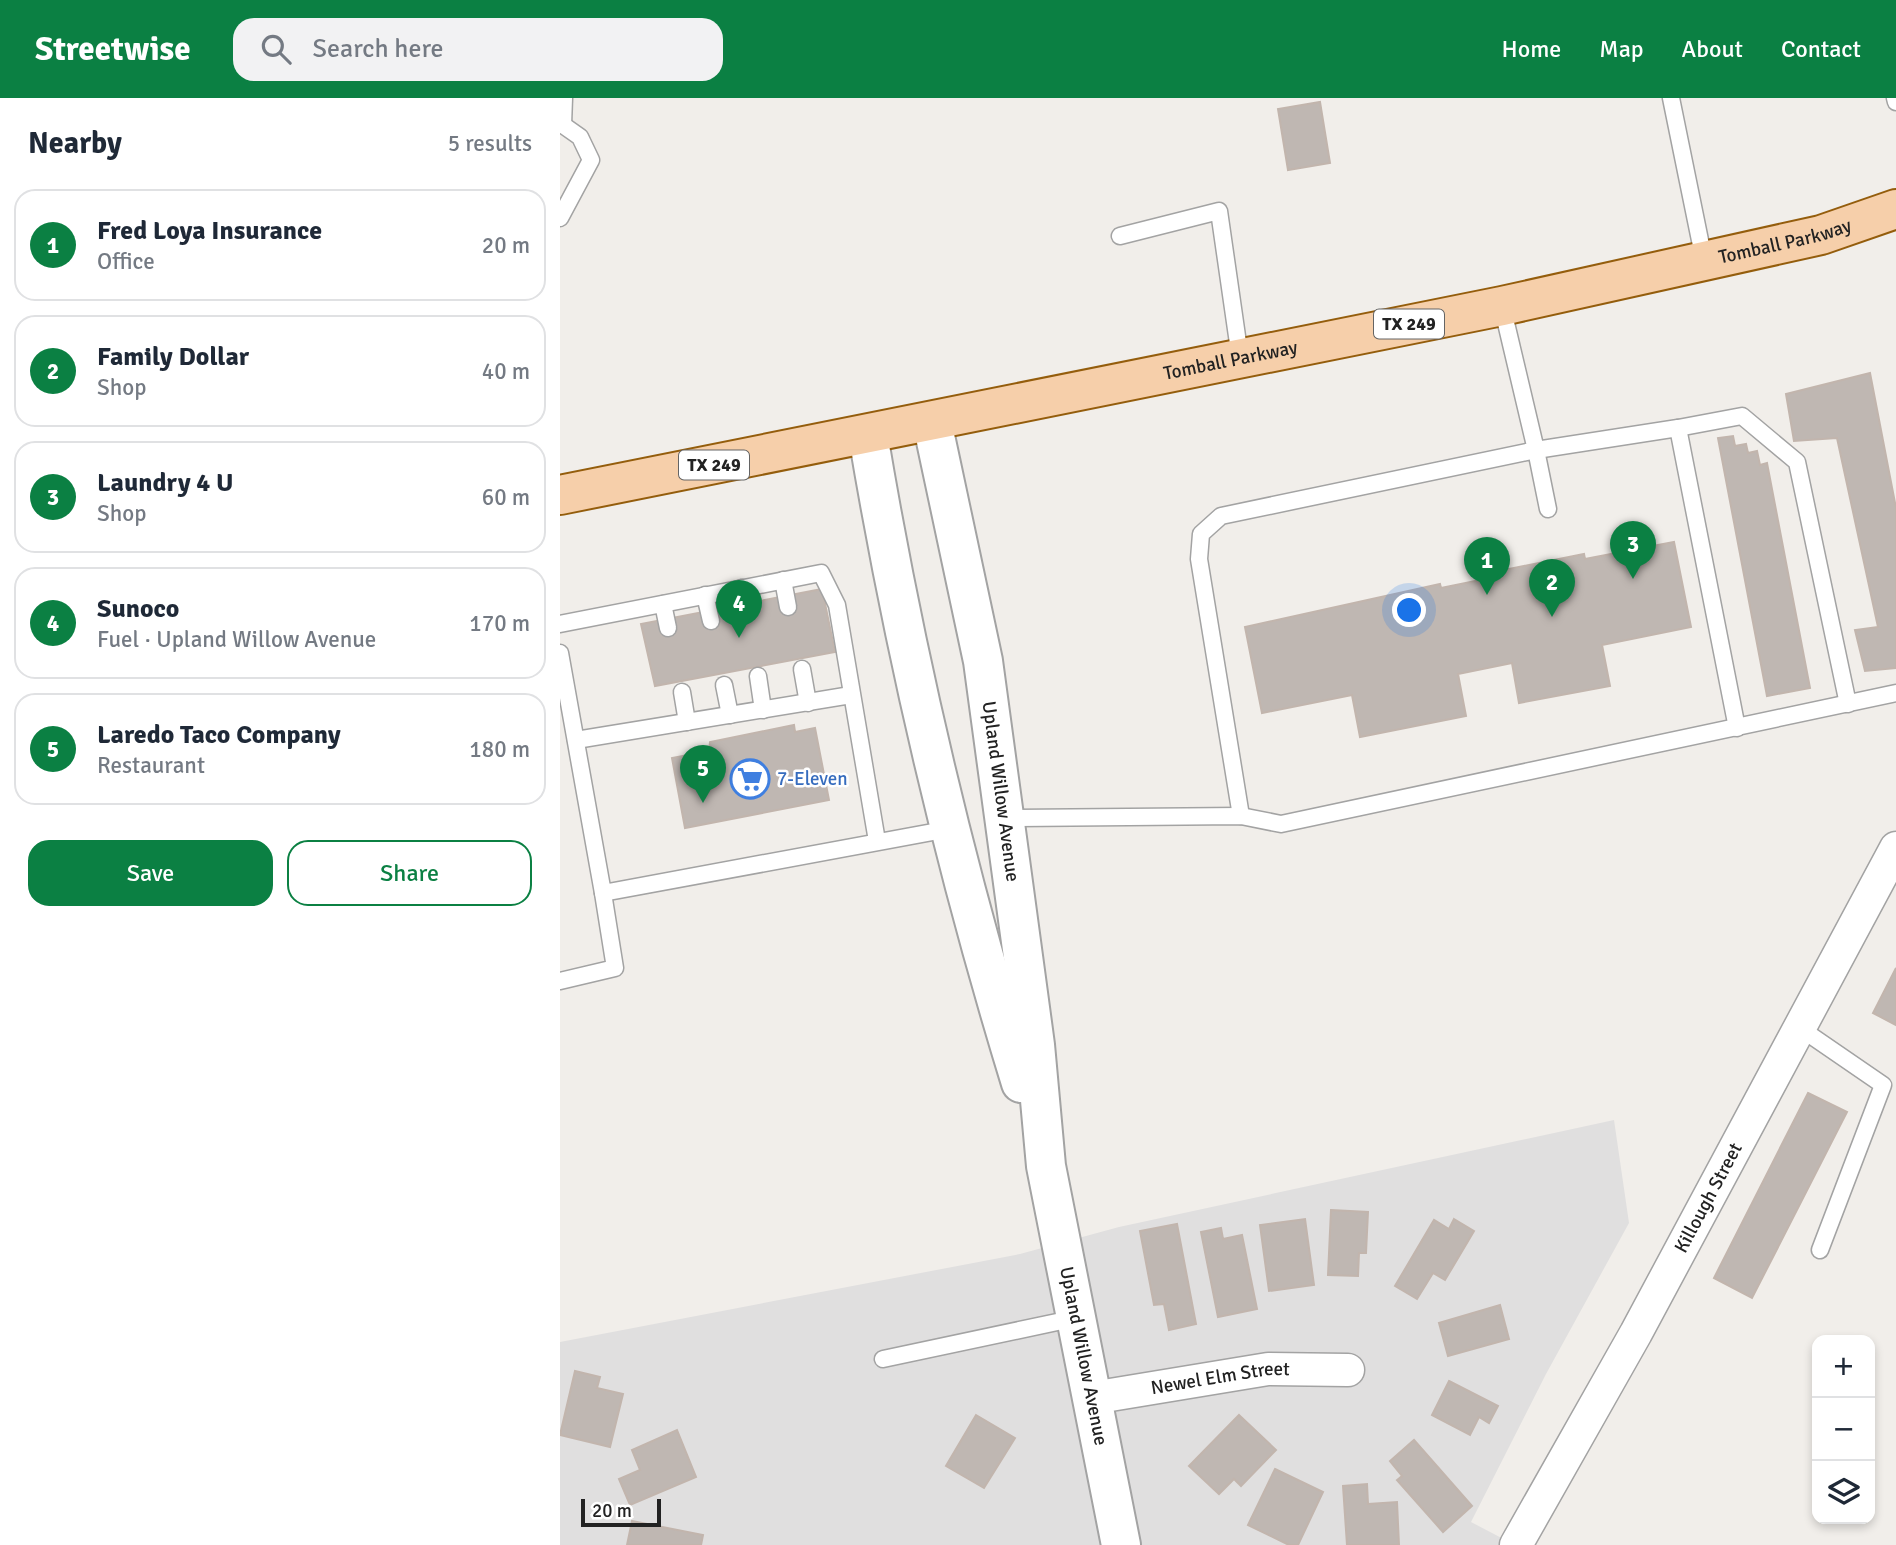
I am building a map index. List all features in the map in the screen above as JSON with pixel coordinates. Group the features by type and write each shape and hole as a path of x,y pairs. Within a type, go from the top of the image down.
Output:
{"main road":[{"name":"Tomball Parkway","path":"560,495 1502,306 1821,235 1896,209"}],"street":[{"name":"Upland Willow Avenue","path":"932,422 983,661 1006,818 1046,1166 1121,1545"},
{"name":"Upland Willow Avenue","path":"868,435 927,743 989,978 1046,1166"},
{"path":"949,829 1006,818"},
{"name":"Killough Street","path":"1516,1545 1636,1333 1896,848"},
{"name":"Newel Elm Street","path":"1091,1398 1268,1369 1348,1370"}],"lane":[{"path":"560,218 591,160 580,137 561,125 564,98"},
{"path":"1671,98 1704,260"},
{"path":"1120,236 1219,212 1240,357"},
{"path":"1502,306 1548,509"},
{"path":"1241,816 1199,559 1201,534 1221,516 1536,450 1742,416 1797,462 1848,704"},
{"path":"1678,428 1737,728"},
{"path":"560,624 821,573 837,605 877,841"},
{"path":"783,580 788,607"},
{"path":"742,588 746,613"},
{"path":"705,596 710,621"},
{"path":"663,604 668,628"},
{"path":"560,653 615,968 560,981"},
{"path":"802,669 808,703"},
{"path":"758,676 764,710"},
{"path":"724,685 730,715"},
{"path":"682,692 687,722"},
{"path":"1006,818 1241,816 1281,824 1896,693"},
{"path":"576,740 851,695"},
{"path":"603,893 949,829"},
{"path":"1800,1028 1883,1085 1820,1250"},
{"path":"883,1359 1076,1318"}],"shaded area":[{"path":"1614,1120 1629,1223 1546,1374 1471,1522 1515,1545 560,1545 560,1342 1020,1254 1119,1227"}],"building":[{"path":"1320,102 1330,163 1288,170 1278,109"},
{"path":"1870,373 1896,508 1896,668 1865,671 1855,630 1878,627 1837,438 1794,441 1786,394"},
{"path":"1733,436 1735,446 1746,444 1748,453 1757,451 1760,465 1767,463 1810,688 1767,696 1718,438"},
{"path":"1674,542 1691,627 1602,645 1610,686 1519,703 1512,663 1458,674 1466,716 1360,737 1352,695 1262,713 1245,627 1440,584 1441,588 1495,577 1494,572 1584,554 1585,559"},
{"path":"822,589 835,652 655,686 641,624"},
{"name":"7-Eleven","path":"794,725 795,732 815,728 829,800 685,828 672,758 709,751 710,742"},
{"path":"1896,968 1896,1025 1873,1013"},
{"path":"1808,1093 1847,1112 1752,1298 1714,1278"},
{"path":"1331,1210 1368,1212 1366,1253 1359,1253 1358,1276 1328,1275"},
{"path":"1305,1219 1314,1285 1269,1291 1260,1225"},
{"path":"1454,1219 1474,1231 1445,1280 1433,1273 1417,1299 1395,1286 1434,1220 1449,1229"},
{"path":"1177,1224 1196,1324 1169,1330 1164,1304 1154,1305 1140,1231"},
{"path":"1221,1228 1223,1239 1242,1235 1257,1309 1218,1317 1201,1232"},
{"path":"1500,1305 1509,1339 1448,1356 1439,1323"},
{"path":"575,1371 600,1377 597,1388 623,1394 610,1447 560,1435"},
{"path":"1449,1381 1498,1406 1489,1423 1479,1417 1470,1435 1432,1415"},
{"path":"976,1415 1015,1438 984,1488 946,1466"},
{"path":"1239,1415 1276,1450 1241,1486 1234,1479 1219,1494 1189,1466"},
{"path":"677,1430 696,1477 630,1505 619,1479 640,1470 632,1450"},
{"path":"1414,1440 1472,1506 1443,1532 1397,1480 1402,1476 1390,1461"},
{"path":"1275,1469 1323,1492 1298,1545 1289,1545 1248,1525"},
{"path":"1367,1484 1368,1504 1397,1502 1399,1545 1347,1545 1343,1486"},
{"path":"632,1521 703,1535 701,1545 627,1545"}],"place":[{"name":"Laundry 4 U","path":"1633,579"},
{"name":"Fred Loya Insurance","path":"1487,595"},
{"name":"Family Dollar","path":"1552,617"},
{"name":"Sunoco","path":"739,638"},
{"name":"7-Eleven","path":"750,779"},
{"name":"Laredo Taco Company","path":"703,803"}]}
